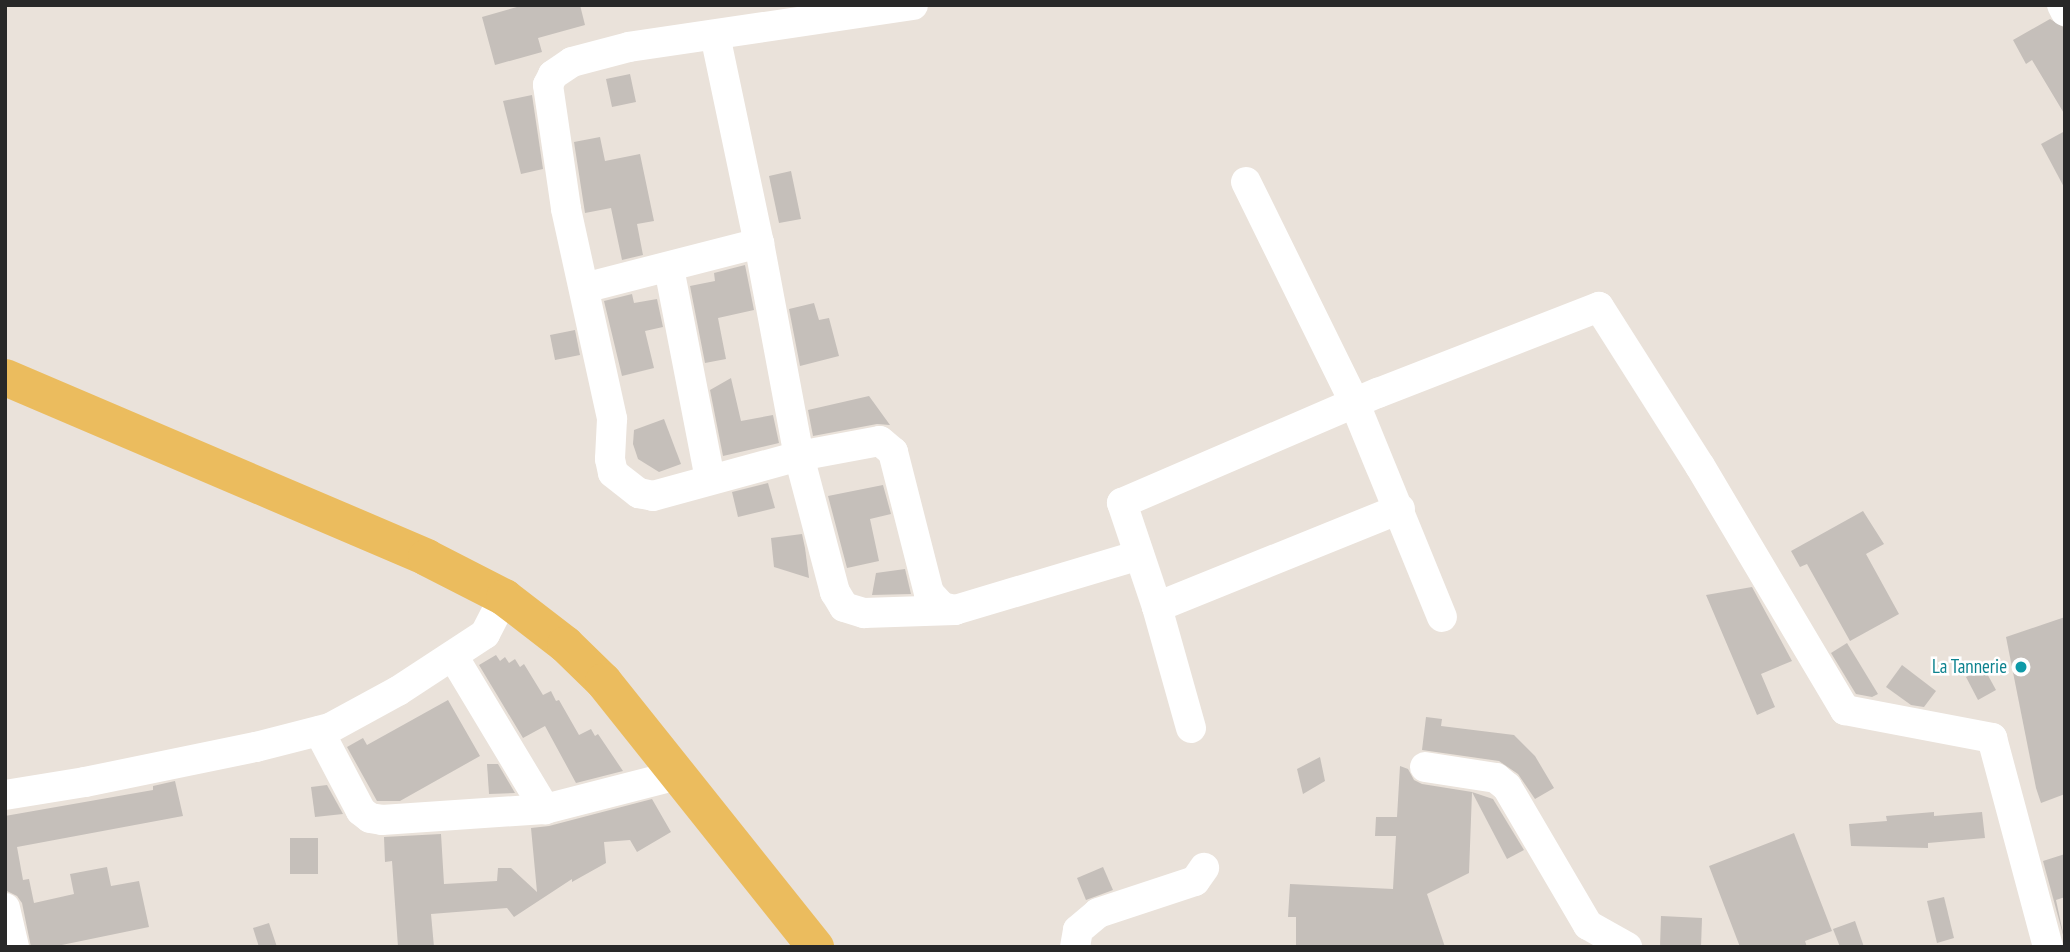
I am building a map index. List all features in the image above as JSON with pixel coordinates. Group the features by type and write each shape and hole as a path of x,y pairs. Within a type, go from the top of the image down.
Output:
{"main road":[{"path":"5,377 426,557 504,597 565,644 603,681 815,947"}],"street":[{"path":"913,5 728,24 572,62 553,75 548,85 566,209 612,419 610,459 613,473 639,493 653,496 799,456 880,441 893,452 929,593 942,607 955,610"},
{"path":"2062,5 2065,11"},
{"path":"728,24 759,243 799,456 835,592 844,607 864,613 955,610 1139,555"},
{"path":"1246,182 1355,404 1442,617"},
{"path":"584,288 759,243"},
{"path":"669,268 710,480"},
{"path":"1191,728 1157,607 1122,503 1355,404 1599,307 1700,466 1845,710 1992,738 2048,947"},
{"path":"1157,607 1400,509"},
{"path":"5,795 85,782 319,731 367,709 485,634 504,597"},
{"path":"453,656 545,809"},
{"path":"319,731 361,811 370,818 396,820 545,809 677,775"},
{"path":"1425,767 1496,778 1507,787 1588,925 1627,947"},
{"path":"1075,947 1078,930 1098,912 1195,881 1204,868"},
{"path":"5,908 14,947"}],"building":[{"path":"524,5 580,5 585,25 538,38 542,52 495,65 482,17"},
{"path":"2050,19 2065,28 2065,115 2032,60 2026,64 2013,40"},
{"path":"630,74 636,102 612,107 606,79"},
{"path":"532,95 543,169 521,174 503,101"},
{"path":"2065,131 2065,189 2041,144"},
{"path":"600,137 605,161 640,154 654,221 637,224 643,255 622,260 611,208 585,213 574,142"},
{"path":"791,171 801,219 779,223 769,176"},
{"path":"745,265 754,310 718,318 726,359 705,363 690,286 715,281 714,273"},
{"path":"632,294 634,303 657,299 663,327 645,331 654,368 622,376 604,301"},
{"path":"814,303 819,320 829,318 839,356 800,366 789,309"},
{"path":"575,330 580,355 555,360 550,335"},
{"path":"731,378 741,421 773,415 779,443 723,456 710,390"},
{"path":"869,396 890,425 877,424 813,436 808,410"},
{"path":"664,419 681,464 659,472 638,459 633,444 634,430"},
{"path":"768,483 775,508 738,517 732,492"},
{"path":"883,485 891,514 870,519 879,561 847,568 828,496"},
{"path":"1863,511 1884,544 1866,554 1899,614 1850,641 1807,564 1800,567 1791,551"},
{"path":"802,534 809,578 774,567 771,538"},
{"path":"905,569 911,594 872,595 876,573"},
{"path":"1752,587 1792,661 1761,674 1775,707 1757,715 1706,595"},
{"path":"2065,617 2065,794 2041,803 2006,637"},
{"path":"1847,643 1878,694 1872,697 1856,694 1831,653"},
{"path":"496,655 500,661 505,657 509,663 515,659 520,667 524,664 543,695 551,691 556,701 559,700 579,735 591,729 595,736 598,734 623,771 576,783 545,726 523,738 479,665"},
{"path":"1902,665 1936,691 1924,707 1911,705 1886,687"},
{"path":"1984,668 1996,690 1978,700 1966,677"},
{"path":"448,700 480,756 400,801 377,801 347,747 363,738 367,745"},
{"path":"1426,717 1442,719 1441,726 1514,735 1535,756 1554,788 1535,799 1518,774 1499,761 1422,750"},
{"path":"1320,757 1325,781 1303,794 1297,769"},
{"path":"487,764 498,764 515,793 489,794"},
{"path":"1400,766 1408,769 1414,780 1422,784 1472,792 1469,873 1427,894 1445,947 1296,947 1296,917 1288,917 1290,884 1393,889 1396,836 1375,836 1376,817 1397,817"},
{"path":"175,781 183,816 17,847 23,880 29,879 34,903 74,894 70,874 107,867 111,886 139,881 149,927 52,947 31,947 22,903 17,896 7,891 5,816 153,790 153,786"},
{"path":"327,785 343,814 315,817 311,787"},
{"path":"1472,792 1493,799 1524,850 1507,859"},
{"path":"652,799 671,832 637,852 630,840 604,842 606,863 572,882 572,879 514,917 507,908 431,914 434,947 398,947 392,861 385,862 384,837 441,834 444,884 497,881 498,868 511,868 537,892 531,828 549,826"},
{"path":"1934,812 1934,816 1982,812 1985,838 1928,843 1928,848 1851,846 1849,824 1887,821 1886,816"},
{"path":"1794,833 1832,931 1805,941 1807,947 1740,947 1709,866"},
{"path":"290,838 318,838 318,874 290,874"},
{"path":"2065,854 2065,897 2056,900 2065,942 2043,861"},
{"path":"1103,867 1113,890 1086,900 1077,878"},
{"path":"1944,897 1954,938 1937,943 1927,901"},
{"path":"1661,916 1702,918 1701,947 1660,947"},
{"path":"1855,921 1864,947 1840,947 1833,929"},
{"path":"269,923 277,947 259,947 253,928"}],"place":[{"name":"La Tannerie","path":"2021,667"}]}
